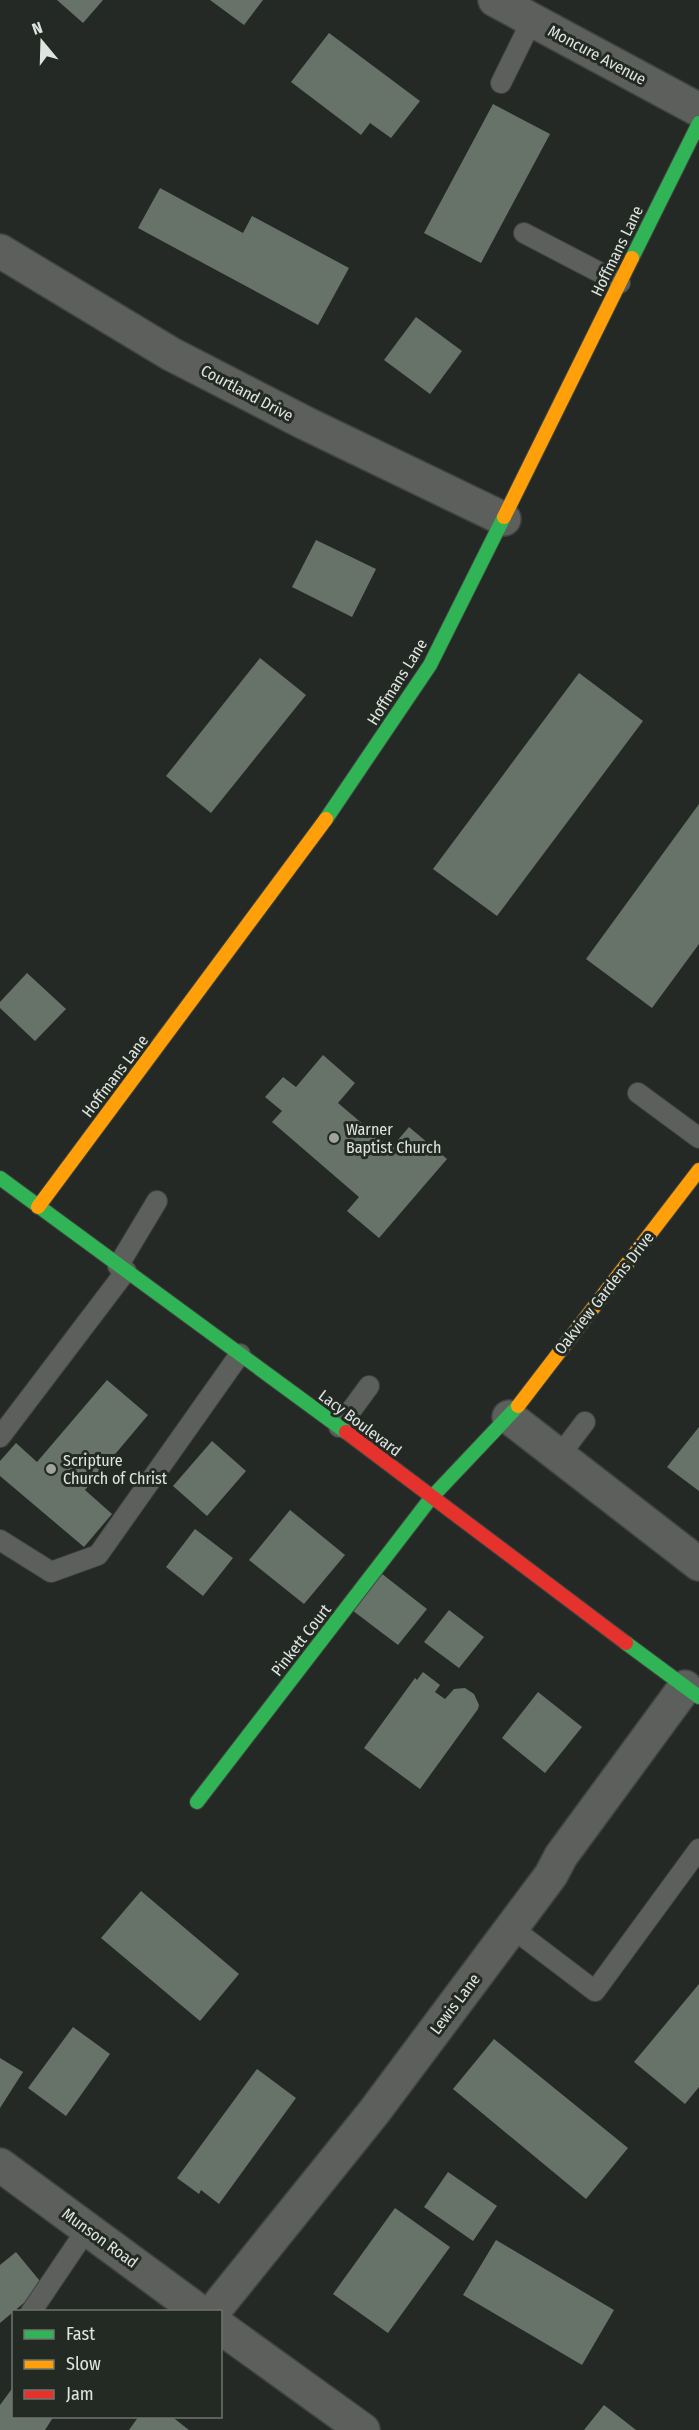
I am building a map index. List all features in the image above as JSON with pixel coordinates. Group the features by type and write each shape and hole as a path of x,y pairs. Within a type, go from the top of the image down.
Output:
{"street":[{"name":"Moncure Avenue","path":"495,0 699,110"},
{"name":"Hoffmans Lane","path":"38,1207 335,807 430,665 699,123"},
{"name":"Courtland Drive","path":"0,251 171,354 304,423 504,519"},
{"name":"Oakview Gardens Drive","path":"431,1498 509,1417 699,1170"},
{"name":"Lacy Boulevard","path":"0,1178 339,1427 692,1692"},
{"path":"509,1417 699,1564"},
{"name":"Pinkett Court","path":"196,1802 431,1498"},
{"name":"Lewis Lane","path":"215,2310 374,2112 551,1875 561,1856 692,1692"},
{"name":"Munson Road","path":"0,2165 197,2310"},
{"path":"222,2328 363,2430"}],"lane":[{"path":"501,83 532,20"},
{"path":"524,233 620,283"},
{"path":"638,1093 699,1138"},
{"path":"0,1437 122,1269 157,1202"},
{"path":"0,1540 51,1572 98,1555 240,1354"},
{"path":"339,1427 369,1386"},
{"path":"560,1455 585,1422"},
{"path":"512,1928 595,1990 699,1849"},
{"path":"32,2310 87,2229"}],"building":[{"path":"57,0 103,0 83,23"},
{"path":"210,0 263,0 244,25"},
{"path":"329,33 420,101 391,138 370,123 361,135 291,82"},
{"path":"493,104 550,134 481,263 424,233"},
{"path":"160,188 243,233 252,216 349,268 318,325 138,228"},
{"path":"416,317 462,351 430,394 384,360"},
{"path":"316,540 376,569 352,617 292,587"},
{"path":"260,658 306,695 211,813 166,776"},
{"path":"579,673 643,721 497,916 433,869"},
{"path":"699,804 699,944 652,1008 586,959"},
{"path":"27,973 66,1009 35,1041 0,1008 0,1002"},
{"name":"Warner Baptist Church","path":"323,1055 355,1083 338,1103 391,1148 409,1127 447,1159 379,1238 347,1211 359,1197 272,1122 282,1111 265,1097 283,1077 296,1087"},
{"name":"Scripture Church of Christ","path":"107,1380 148,1415 85,1490 112,1514 84,1547 0,1476 0,1461 16,1443 37,1462"},
{"path":"699,1427 699,1491 667,1467"},
{"path":"212,1441 246,1471 207,1516 173,1486"},
{"path":"290,1510 345,1555 304,1604 249,1560"},
{"path":"195,1529 233,1558 203,1596 166,1567"},
{"path":"377,1570 427,1609 398,1645 348,1607"},
{"path":"449,1610 484,1637 459,1668 424,1642"},
{"path":"423,1672 440,1685 435,1692 445,1699 454,1689 465,1688 474,1694 479,1705 420,1789 364,1748 415,1678 417,1680"},
{"path":"538,1692 582,1727 545,1773 502,1738"},
{"path":"141,1891 239,1974 200,2021 101,1938"},
{"path":"699,1984 699,2087 685,2104 634,2062"},
{"path":"73,2027 110,2054 66,2116 28,2088"},
{"path":"494,2039 628,2148 586,2199 453,2089"},
{"path":"0,2058 23,2072 0,2108"},
{"path":"257,2069 296,2098 219,2204 201,2190 199,2194 177,2178"},
{"path":"448,2172 497,2206 473,2241 424,2207"},
{"path":"395,2208 450,2247 388,2333 333,2294"},
{"path":"496,2240 614,2310 582,2365 463,2295"},
{"path":"16,2252 44,2286 15,2310 12,2310 12,2313 0,2323 0,2265"},
{"path":"12,2389 12,2418 53,2418 45,2430 0,2430 0,2405"},
{"path":"604,2405 636,2430 584,2430"},
{"path":"138,2418 174,2418 189,2430 129,2430"}],"traffic: fast":[{"path":"632,258 699,123"},
{"path":"326,819 430,665 504,517"},
{"path":"0,1178 346,1432"},
{"path":"197,1802 431,1498 518,1406"},
{"path":"626,1643 699,1697"}],"traffic: slow":[{"path":"504,517 632,258"},
{"path":"38,1207 326,819"},
{"path":"518,1406 699,1170"}],"traffic: jam":[{"path":"346,1432 626,1643"}],"place":[{"name":"Warner Baptist Church","path":"334,1138"},
{"name":"Scripture Church of Christ","path":"51,1469"}]}
